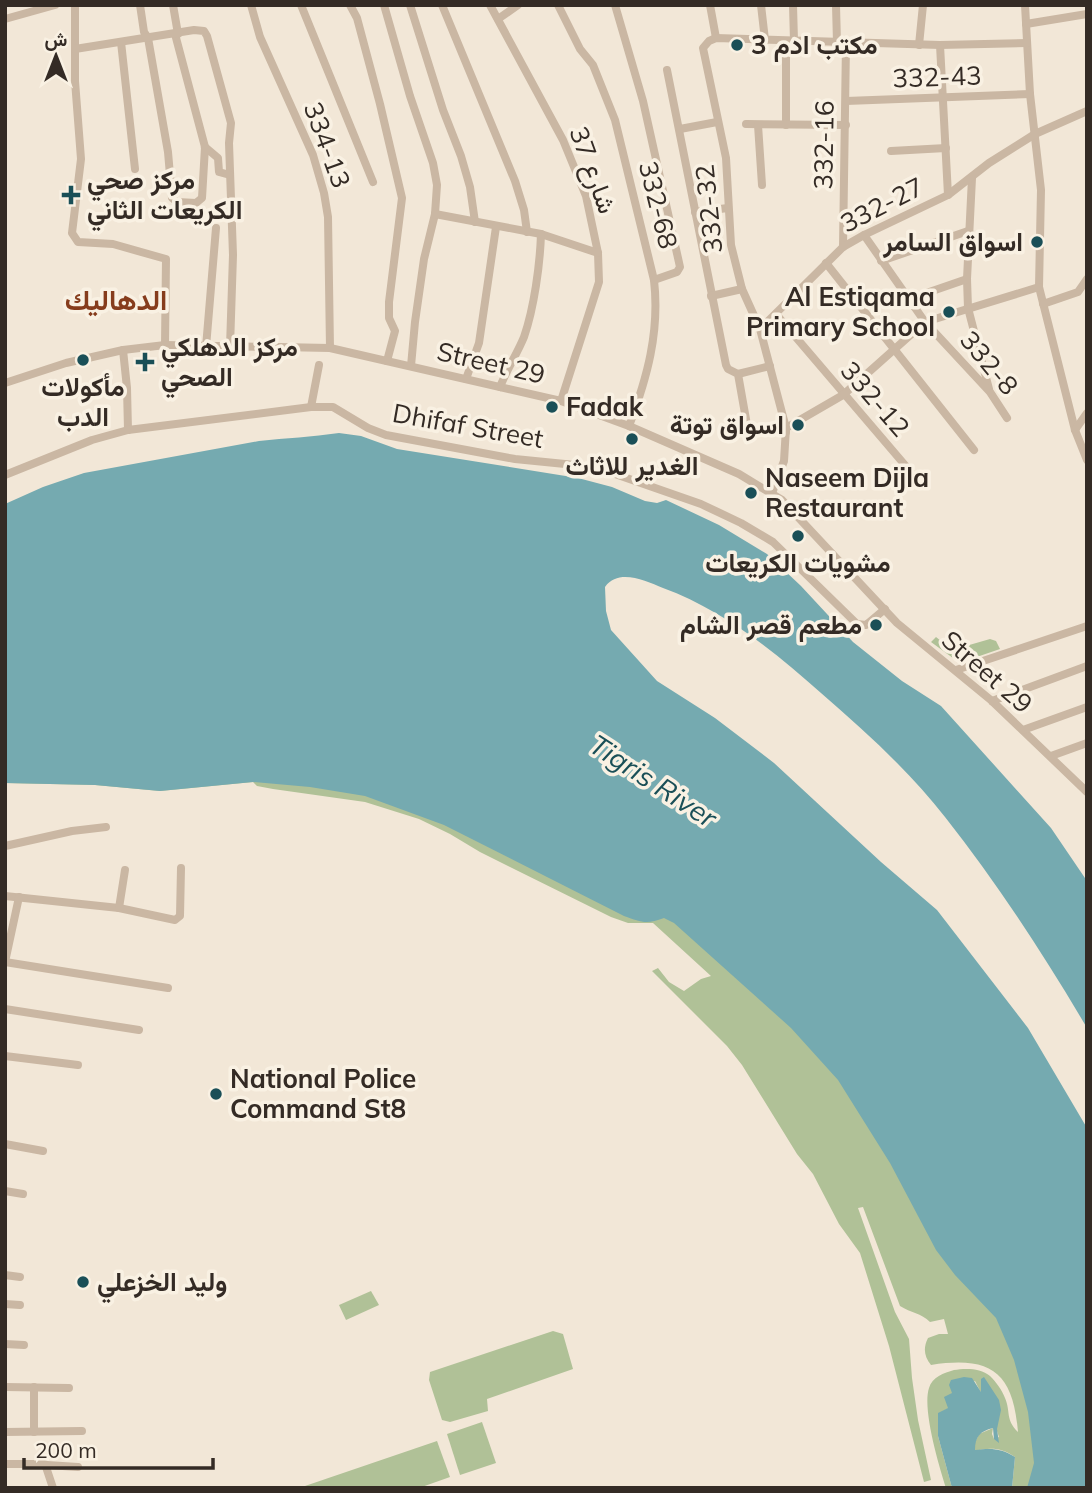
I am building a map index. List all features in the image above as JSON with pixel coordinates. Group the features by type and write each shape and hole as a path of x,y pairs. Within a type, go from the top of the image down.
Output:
{"street":[{"path":"5,19 55,5"},
{"path":"75,5 81,159 72,233 78,242 113,244 166,258 165,345"},
{"path":"140,5 144,32 148,38 174,201 196,203 201,201 205,147 177,34 173,5"},
{"name":"334-13","path":"251,5 260,37 313,155 324,193 328,217 330,348"},
{"path":"301,5 373,182"},
{"path":"350,5 357,18 377,92 402,198 389,302 389,318 395,331 387,361"},
{"path":"384,5 410,96 433,163 437,185 435,214 424,259 411,366"},
{"path":"410,5 443,110 461,156 470,187 475,222"},
{"path":"442,5 515,181 524,210 527,232"},
{"name":"شارع 37","path":"490,5 563,140 586,196 598,253 599,282 561,401"},
{"path":"498,19 518,5"},
{"name":"332-68","path":"558,5 580,49 593,65 615,120 654,281 654,342 647,378 629,426"},
{"path":"615,5 646,114 680,267 677,272 654,281"},
{"path":"710,5 712,40 919,45 1027,43"},
{"path":"761,5 765,40"},
{"path":"786,125 793,5"},
{"path":"836,5 836,43"},
{"path":"919,45 923,5"},
{"path":"1025,5 1030,94 1041,190 1039,287 1075,430 1086,455"},
{"path":"1026,23 1087,13"},
{"path":"75,49 194,30 204,31 207,36 231,122 229,144 233,255 230,347"},
{"name":"332-32","path":"712,40 703,48 726,159 731,245 741,289 760,329 786,430 783,461 772,493"},
{"path":"121,42 135,169"},
{"name":"332-16","path":"843,247 846,43"},
{"path":"940,45 948,195"},
{"path":"667,70 726,365 738,374 770,366"},
{"name":"332-43","path":"846,101 1030,94"},
{"name":"332-27","path":"760,329 843,247 948,195 989,163 1035,134 1087,111"},
{"path":"680,129 717,122"},
{"path":"746,124 846,125"},
{"path":"758,125 762,185"},
{"path":"205,147 218,158 219,172 230,175"},
{"path":"891,151 946,148"},
{"path":"972,178 968,231 968,308 990,392"},
{"path":"695,212 728,208"},
{"path":"435,214 541,234 598,253"},
{"path":"466,379 479,343 496,227"},
{"path":"206,347 216,228"},
{"path":"881,261 968,231"},
{"path":"500,387 524,337 539,269 541,234"},
{"name":"332-8","path":"864,235 925,322 990,392 1007,418"},
{"path":"826,263 974,450"},
{"path":"909,299 967,279"},
{"path":"1043,304 1078,292 1087,279"},
{"path":"738,374 747,425 755,429 786,430 843,395 925,322 1039,287"},
{"path":"711,296 741,289"},
{"name":"332-12","path":"776,314 916,478"},
{"name":"Street 29","path":"5,383 66,363 123,350 165,345 330,348 561,401 629,426 740,474 791,508 905,630 956,670 1082,781 1087,792"},
{"path":"123,350 128,430"},
{"path":"311,407 319,365"},
{"name":"Dhifaf Street","path":"5,475 92,440 128,430 311,407 333,407 368,428 386,435 515,459 600,469 701,504 773,542 857,624 866,625 885,609"},
{"path":"1075,430 1087,413"},
{"path":"956,670 1087,626"},
{"path":"992,701 1087,666"},
{"path":"1023,730 1087,706"},
{"path":"1051,756 1087,743"},
{"path":"5,846 106,827"},
{"path":"5,896 119,908 178,919 181,868"},
{"path":"119,908 125,870"},
{"path":"19,897 5,962 168,988"},
{"path":"5,1009 138,1030"},
{"path":"5,1056 78,1065"},
{"path":"5,1144 43,1151"},
{"path":"5,1191 23,1194"},
{"path":"5,1275 20,1277"},
{"path":"5,1304 20,1305"},
{"path":"5,1344 24,1345"},
{"path":"5,1387 69,1388"},
{"path":"34,1387 34,1432"},
{"path":"5,1432 82,1431"},
{"path":"5,1464 78,1466"},
{"path":"47,1465 53,1488"}],"green space":[{"path":"936,637 952,650 990,639 996,641 1000,649 962,662 931,642"},
{"path":"256,767 401,804 656,907 809,1035 1000,1309 1034,1414 1042,1488 1012,1488 1015,1457 996,1449 975,1451 979,1434 993,1428 994,1439 999,1437 981,1384 981,1393 975,1381 952,1393 949,1408 938,1414 938,1436 952,1488 946,1488 929,1423 927,1397 933,1381 954,1370 973,1369 986,1373 1002,1392 1010,1419 1018,1432 1011,1395 995,1372 983,1366 969,1363 931,1365 925,1345 928,1338 948,1334 944,1319 930,1322 900,1306 863,1207 858,1208 895,1312 909,1339 918,1420 931,1480 924,1482 889,1346 860,1253 839,1224 813,1174 797,1154 742,1065 727,1046 652,971 658,968 669,982 684,991 701,979 711,976 653,923 628,923 611,917 419,819 365,802 273,789 257,786 253,782 160,791 95,785 5,783 5,777"},
{"path":"371,1291 379,1305 346,1320 339,1305"},
{"path":"553,1331 563,1334 573,1369 487,1399 488,1411 450,1422 442,1420 429,1380 430,1372"},
{"path":"482,1422 496,1463 460,1475 447,1434"},
{"path":"437,1441 450,1477 419,1488 305,1488 305,1486"}],"water":[{"name":"Tigris River","path":"339,433 361,436 397,449 578,478 612,487 645,501 657,503 666,500 719,525 767,554 853,642 902,681 941,706 1051,828 1087,881 1087,1028 1019,920 945,817 917,784 854,722 766,647 706,608 663,588 632,578 617,578 605,587 606,611 611,630 657,681 715,718 774,763 937,910 1028,1028 1087,1128 1087,1488 1027,1488 1034,1463 1028,1412 1014,1360 996,1318 955,1275 936,1250 890,1163 838,1080 791,1028 674,923 664,918 644,922 624,916 444,825 365,796 310,787 253,782 160,791 95,785 5,783 5,504 84,473 259,441"},
{"path":"984,1377 999,1400 999,1443 994,1439 993,1428 988,1429 979,1435 975,1450 996,1449 1015,1457 1012,1488 952,1488 938,1436 938,1413 948,1408 944,1397 952,1393 949,1385 951,1380 972,1378 981,1392 981,1379"}],"place":[{"name":"مكتب ادم 3","path":"737,45"},
{"name":"مركز صحي الكريعات الثاني","path":"71,195"},
{"name":"اسواق السامر","path":"1037,242"},
{"name":"Al Estiqama Primary School","path":"949,312"},
{"name":"مأكولات الدب","path":"83,360"},
{"name":"مركز الدهلكي الصحي","path":"145,362"},
{"name":"Fadak","path":"552,407"},
{"name":"اسواق توتة","path":"798,425"},
{"name":"الغدير للاثاث","path":"632,439"},
{"name":"Naseem Dijla Restaurant","path":"751,493"},
{"name":"مشويات الكريعات","path":"798,536"},
{"name":"مطعم قصر الشام","path":"876,625"},
{"name":"National Police Command St8","path":"216,1094"},
{"name":"وليد الخزعلي","path":"83,1282"}],"district":[{"name":"الدهاليك","path":"116,300"}]}
